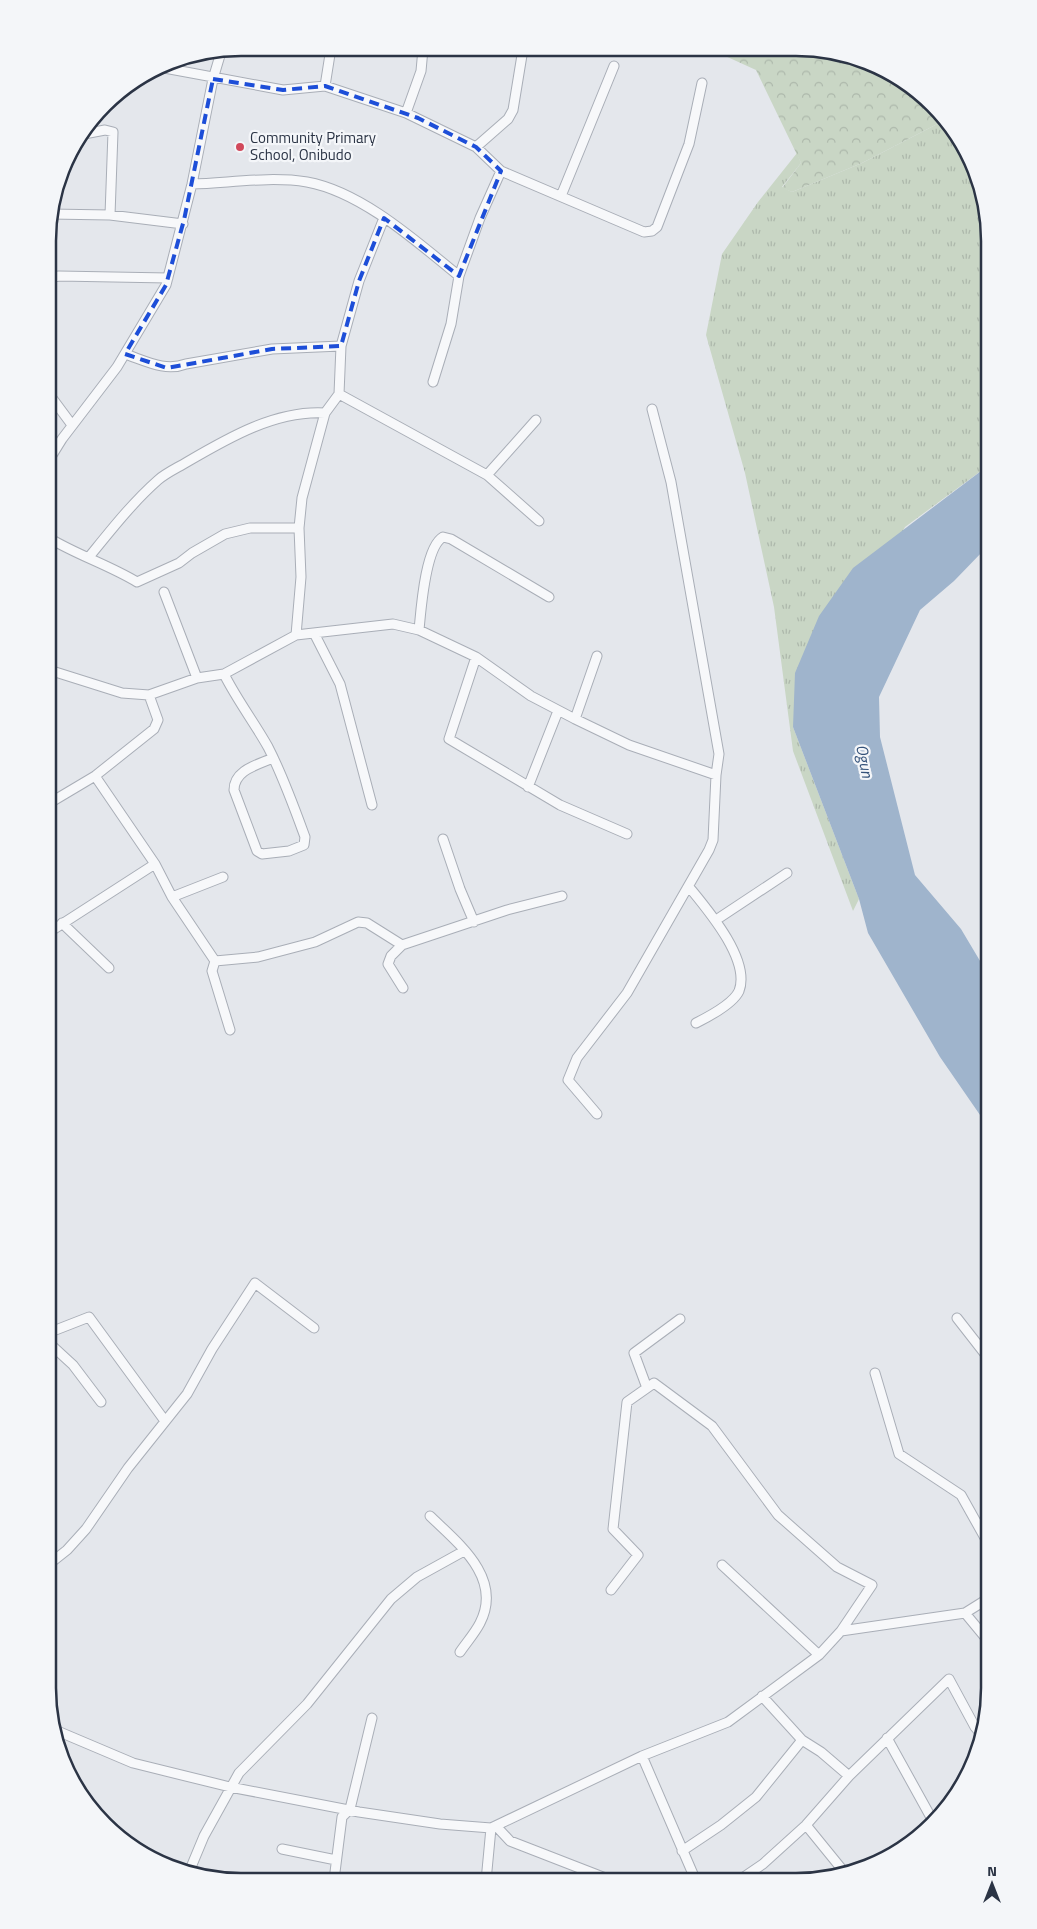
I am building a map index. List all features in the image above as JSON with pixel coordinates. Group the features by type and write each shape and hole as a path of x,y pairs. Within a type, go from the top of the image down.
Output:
{"street":[{"path":"325,86 330,56"},
{"path":"406,113 421,71 422,56"},
{"path":"476,147 508,119 513,110 522,56"},
{"path":"56,449 125,354 162,293 183,224 218,58"},
{"path":"560,196 614,66"},
{"path":"170,70 283,90 325,86 406,113 476,147 501,171 644,232 652,231 657,227 689,144 702,83"},
{"path":"91,133 105,130 113,132 110,215"},
{"path":"434,382 451,324 459,276 480,218 501,171"},
{"path":"192,184 258,181 307,182 352,198 384,218 459,276"},
{"path":"58,214 110,215 183,224"},
{"path":"296,634 301,577 299,528 302,498 325,413 339,394 341,346 360,281 384,218"},
{"path":"56,277 168,278"},
{"path":"125,354 167,368 175,368 186,364 272,350 341,346"},
{"path":"339,394 486,475 538,521"},
{"path":"56,403 72,425"},
{"path":"597,1114 568,1080 570,1072 577,1058 627,993 689,886 713,840 716,775 719,754 718,744 672,482 652,409"},
{"path":"89,557 123,515 159,479 216,445 257,426 296,415 325,413"},
{"path":"486,475 536,420"},
{"path":"56,542 69,550 114,568 137,582 179,563 192,553 225,534 250,528 299,528"},
{"path":"419,630 426,581 434,544 442,537 451,539 549,597"},
{"path":"164,592 197,678"},
{"path":"56,672 122,693 149,695 197,678 224,674 296,634 384,624 419,630 476,657 531,696 574,720 630,745 716,775"},
{"path":"314,633 340,684 372,805"},
{"path":"574,720 597,656"},
{"path":"476,657 449,738 560,805 627,834"},
{"path":"224,674 239,703 273,758 306,841 304,846 296,849 262,854 257,851 234,790 234,782 238,775 273,758"},
{"path":"56,799 95,776 154,730 158,720 149,695"},
{"path":"528,787 558,711"},
{"path":"95,776 155,864 172,897 215,961 212,972 230,1030"},
{"path":"443,839 460,889 474,922"},
{"path":"56,927 155,864"},
{"path":"716,920 787,873"},
{"path":"172,897 223,877"},
{"path":"689,886 716,920 741,971 738,993 715,1014 696,1023"},
{"path":"402,988 388,964 391,956 402,945 507,910 562,896"},
{"path":"215,961 258,957 315,942 358,922 367,923 402,945"},
{"path":"62,923 108,968"},
{"path":"56,1558 86,1529 165,1421 188,1394 212,1349 255,1283 314,1328"},
{"path":"56,1330 89,1317 165,1421"},
{"path":"957,1318 981,1350"},
{"path":"647,1388 634,1353 680,1319"},
{"path":"56,1349 73,1365 101,1402"},
{"path":"875,1373 899,1454 962,1495 981,1530"},
{"path":"62,1734 132,1763 230,1787 440,1824 493,1827 642,1756 728,1722 819,1655 841,1631 872,1585 837,1567 778,1515 712,1426 654,1382 627,1402 613,1530 638,1555 611,1590"},
{"path":"430,1516 480,1569 486,1597 480,1623 460,1652"},
{"path":"192,1866 204,1836 230,1787 240,1773 307,1704 392,1599 417,1577 464,1551"},
{"path":"722,1565 819,1655"},
{"path":"841,1631 965,1613 981,1603"},
{"path":"965,1613 981,1632"},
{"path":"750,1873 763,1864 806,1826 849,1776 948,1678 976,1728"},
{"path":"762,1696 802,1740 822,1752 849,1776"},
{"path":"335,1873 342,1817 350,1809 372,1718"},
{"path":"887,1738 930,1816"},
{"path":"682,1851 721,1825 756,1797 802,1740"},
{"path":"642,1756 692,1873"},
{"path":"806,1826 839,1867"},
{"path":"487,1873 493,1827"},
{"path":"493,1827 510,1841 592,1873"},
{"path":"282,1849 336,1860"}],"highlighted area":[{"path":"213,79 283,90 325,86 418,118 476,147 501,171 459,276 384,218 359,281 341,346 272,349 167,368 125,354 166,285 184,220"}],"green space":[{"path":"725,56 796,56 832,60 855,66 878,75 899,87 927,110 938,123 862,163 792,192 782,188 801,163 756,70"},
{"path":"938,123 950,138 967,170 977,205 981,241 981,471 905,527 793,727 859,899 853,911 793,751 774,607 745,473 706,335 722,254 758,202 797,153 801,163 782,187 792,192 862,163"}],"water":[{"name":"Ogun","path":"981,471 981,553 954,581 920,610 879,697 880,737 915,875 961,929 981,963 981,1116 940,1057 868,933 859,899 793,727 795,673 819,616 853,568"}],"place":[{"name":"Community Primary School, Onibudo","path":"240,147"}]}
